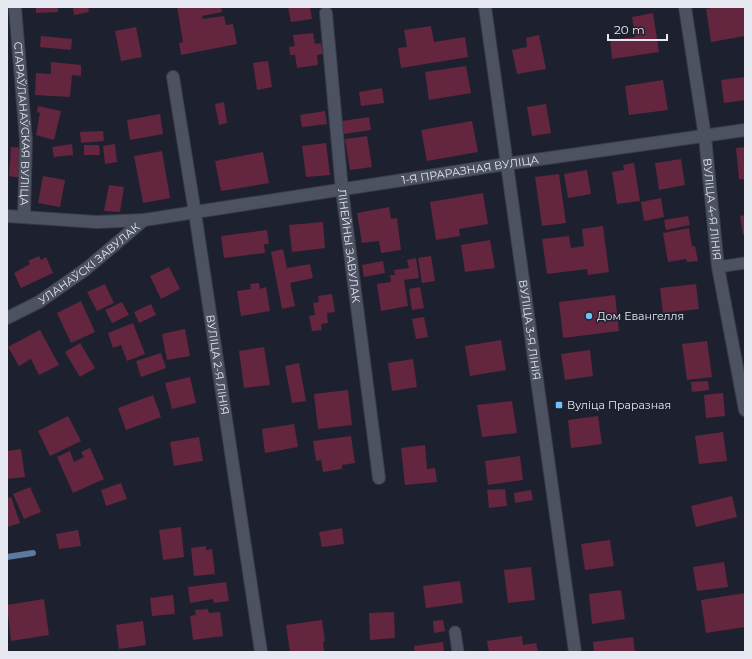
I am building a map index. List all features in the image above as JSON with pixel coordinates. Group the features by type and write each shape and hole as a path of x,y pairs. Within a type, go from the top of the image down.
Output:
{"street":[{"name":"СТАРАЎЛАНАЎСКАЯ ВУЛІЦА","path":"15,7 26,140 24,216"},
{"name":"ВУЛІЦА 3-Я ЛІНІЯ","path":"484,7 575,652"},
{"name":"ВУЛІЦА 4-Я ЛІНІЯ","path":"685,7 705,136 718,267 745,410"},
{"name":"ЛІНЕЙНЫ ЗАВУЛАК","path":"326,13 342,190 379,478"},
{"name":"ВУЛІЦА 2-Я ЛІНІЯ","path":"173,77 261,652"},
{"name":"1-Я ПРАРАЗНАЯ ВУЛІЦА","path":"195,213 506,164 745,130"},
{"name":"УЛАНАЎСКІ ЗАВУЛАК","path":"7,318 39,302 86,269 144,220 195,213"},
{"name":"СТАРАЎЛАНАЎСКАЯ ВУЛІЦА","path":"7,216 97,222 144,220"}],"lane":[{"path":"718,267 745,263"},
{"path":"455,632 458,652"}],"building":[{"path":"36,7 58,7 58,12 36,13"},
{"path":"73,7 88,7 89,12 74,15"},
{"path":"177,7 221,7 222,12 202,16 203,19 224,16 226,25 233,24 237,44 181,55 179,43 183,42"},
{"path":"288,7 310,7 312,19 291,22"},
{"path":"717,7 745,7 745,36 711,42 706,9"},
{"path":"653,13 659,52 612,59 610,40 635,37 632,17"},
{"path":"431,26 434,42 465,37 468,57 401,68 398,48 407,47 404,30"},
{"path":"136,27 142,57 121,61 115,31"},
{"path":"313,33 315,44 321,43 323,54 317,55 318,65 297,68 295,55 290,55 289,47 295,46 293,35"},
{"path":"539,35 546,69 517,74 512,50 527,47 526,38"},
{"path":"41,36 72,39 71,50 40,47"},
{"path":"268,61 272,87 257,90 253,63"},
{"path":"51,62 81,65 81,76 72,75 70,97 35,95 36,73 51,74"},
{"path":"466,66 471,93 429,100 425,72"},
{"path":"745,77 745,100 724,103 721,80"},
{"path":"663,80 668,110 629,115 625,86"},
{"path":"382,88 384,103 361,106 359,92"},
{"path":"224,102 227,123 219,125 215,104"},
{"path":"546,104 551,133 532,136 527,107"},
{"path":"38,106 61,111 54,140 36,135 40,113 37,112"},
{"path":"325,111 327,124 302,127 300,115"},
{"path":"160,114 163,134 130,140 127,120"},
{"path":"369,117 371,130 344,134 342,121"},
{"path":"472,121 478,152 427,161 421,130"},
{"path":"103,131 104,141 81,143 80,132"},
{"path":"367,136 372,167 350,170 345,139"},
{"path":"326,143 330,175 306,177 302,146"},
{"path":"72,144 73,155 54,157 52,147"},
{"path":"115,144 117,162 105,164 103,146"},
{"path":"84,145 99,145 100,155 84,155"},
{"path":"11,147 23,148 21,178 9,176"},
{"path":"745,147 745,179 739,179 736,148"},
{"path":"162,151 170,198 143,203 134,156"},
{"path":"263,152 269,183 221,191 215,161"},
{"path":"681,159 685,185 659,190 655,163"},
{"path":"634,163 640,201 617,204 612,172 624,170 623,165"},
{"path":"587,170 591,194 568,198 564,174"},
{"path":"559,174 566,223 542,226 535,177"},
{"path":"43,176 65,180 60,207 38,203"},
{"path":"109,185 124,187 120,212 104,211"},
{"path":"483,193 488,224 459,229 460,236 436,240 430,202"},
{"path":"661,198 664,217 644,221 641,202"},
{"path":"389,207 391,219 397,218 401,250 381,253 379,241 362,243 357,213"},
{"path":"745,215 745,235 743,235 740,216"},
{"path":"688,216 690,225 666,230 664,220"},
{"path":"323,222 325,248 292,252 289,225"},
{"path":"603,226 609,272 588,275 587,269 547,274 542,239 569,236 571,248 584,246 582,229"},
{"path":"689,228 692,246 695,246 698,261 687,262 686,259 668,262 663,233"},
{"path":"267,230 269,244 264,244 265,253 224,258 221,236"},
{"path":"490,240 495,268 465,272 461,245"},
{"path":"283,249 287,268 310,264 313,278 290,283 295,306 282,309 271,252"},
{"path":"39,256 41,260 46,257 53,273 21,288 14,273 30,264 28,261"},
{"path":"431,256 435,281 422,283 418,258"},
{"path":"416,258 419,278 404,280 408,306 381,311 377,284 391,282 390,275 395,275 394,270 409,268 407,260"},
{"path":"383,261 385,273 364,277 362,265"},
{"path":"169,267 180,289 161,299 150,276"},
{"path":"259,283 260,289 266,287 270,311 241,316 237,291 251,289 250,284"},
{"path":"105,284 114,303 97,311 87,292"},
{"path":"696,284 699,309 663,313 660,288"},
{"path":"420,287 424,308 412,310 409,289"},
{"path":"332,294 335,312 327,313 328,323 321,324 322,330 312,331 309,316 315,315 313,303 319,302 318,296"},
{"name":"Дом Евангелля","path":"615,295 619,331 563,338 559,302"},
{"path":"81,301 95,332 71,343 57,313"},
{"path":"122,302 129,315 112,323 105,310"},
{"path":"151,304 156,315 139,323 134,312"},
{"path":"424,317 428,337 416,339 412,319"},
{"path":"133,323 145,354 127,361 121,345 113,348 108,333"},
{"path":"185,329 190,356 167,360 162,334"},
{"path":"40,330 59,365 39,375 31,359 19,366 8,347"},
{"path":"501,340 506,370 470,376 465,346"},
{"path":"707,341 712,377 687,380 682,344"},
{"path":"80,343 95,368 80,377 65,352"},
{"path":"264,347 270,385 244,388 239,351"},
{"path":"590,350 593,376 565,380 561,354"},
{"path":"161,353 166,368 141,377 136,361"},
{"path":"413,359 417,387 392,391 388,363"},
{"path":"299,363 306,401 292,403 285,366"},
{"path":"190,377 196,403 172,409 165,383"},
{"path":"708,381 709,390 692,392 691,382"},
{"path":"348,390 352,425 318,429 314,394"},
{"path":"723,393 725,416 706,418 704,395"},
{"path":"153,395 161,417 126,430 118,408"},
{"path":"512,401 517,433 482,437 477,405"},
{"path":"68,416 81,441 50,456 38,431"},
{"path":"598,416 602,444 571,448 568,420"},
{"path":"294,424 298,447 265,453 262,429"},
{"path":"723,432 727,461 699,464 695,436"},
{"path":"351,436 355,463 342,465 342,469 323,472 321,460 316,461 313,441"},
{"path":"199,437 203,461 174,466 170,442"},
{"path":"425,445 427,469 435,468 437,482 405,485 401,448"},
{"path":"90,448 104,479 73,493 57,457 70,451 74,462 84,457 81,452"},
{"path":"21,449 25,477 7,479 7,451"},
{"path":"520,456 523,480 488,485 485,461"},
{"path":"121,483 127,499 106,506 101,490"},
{"path":"30,487 41,512 24,519 13,494"},
{"path":"505,489 507,506 489,508 487,490"},
{"path":"531,490 533,500 515,503 514,493"},
{"path":"732,496 737,517 696,527 691,506"},
{"path":"11,497 20,523 7,527 7,498"},
{"path":"181,527 184,557 163,560 159,530"},
{"path":"342,528 344,544 322,547 319,532"},
{"path":"78,530 81,546 59,549 56,534"},
{"path":"610,540 614,566 585,570 581,544"},
{"path":"206,546 206,550 212,549 215,574 194,576 191,548"},
{"path":"724,562 728,587 697,591 693,567"},
{"path":"531,567 535,600 508,603 504,570"},
{"path":"460,581 463,603 426,608 423,586"},
{"path":"226,582 229,601 214,603 213,599 190,603 188,587"},
{"path":"621,590 625,619 592,624 589,594"},
{"path":"745,593 745,627 706,633 701,600"},
{"path":"173,595 175,614 152,616 150,598"},
{"path":"44,599 49,635 11,641 7,605"},
{"path":"208,609 209,613 220,612 223,636 193,640 190,616 196,615 195,610"},
{"path":"394,612 395,638 370,640 369,613"},
{"path":"322,620 325,642 323,642 324,651 290,652 286,625"},
{"path":"443,620 445,631 434,633 433,621"},
{"path":"143,621 146,645 119,649 116,625"},
{"path":"522,636 523,645 536,643 538,652 489,652 487,641"},
{"path":"633,637 635,652 594,652 593,642"},
{"path":"443,642 444,652 415,652 414,646"}],"waterway":[{"path":"7,557 33,553"}],"place":[{"name":"Дом Евангелля","path":"589,316"},
{"name":"Вуліца Праразная","path":"559,405"}]}
